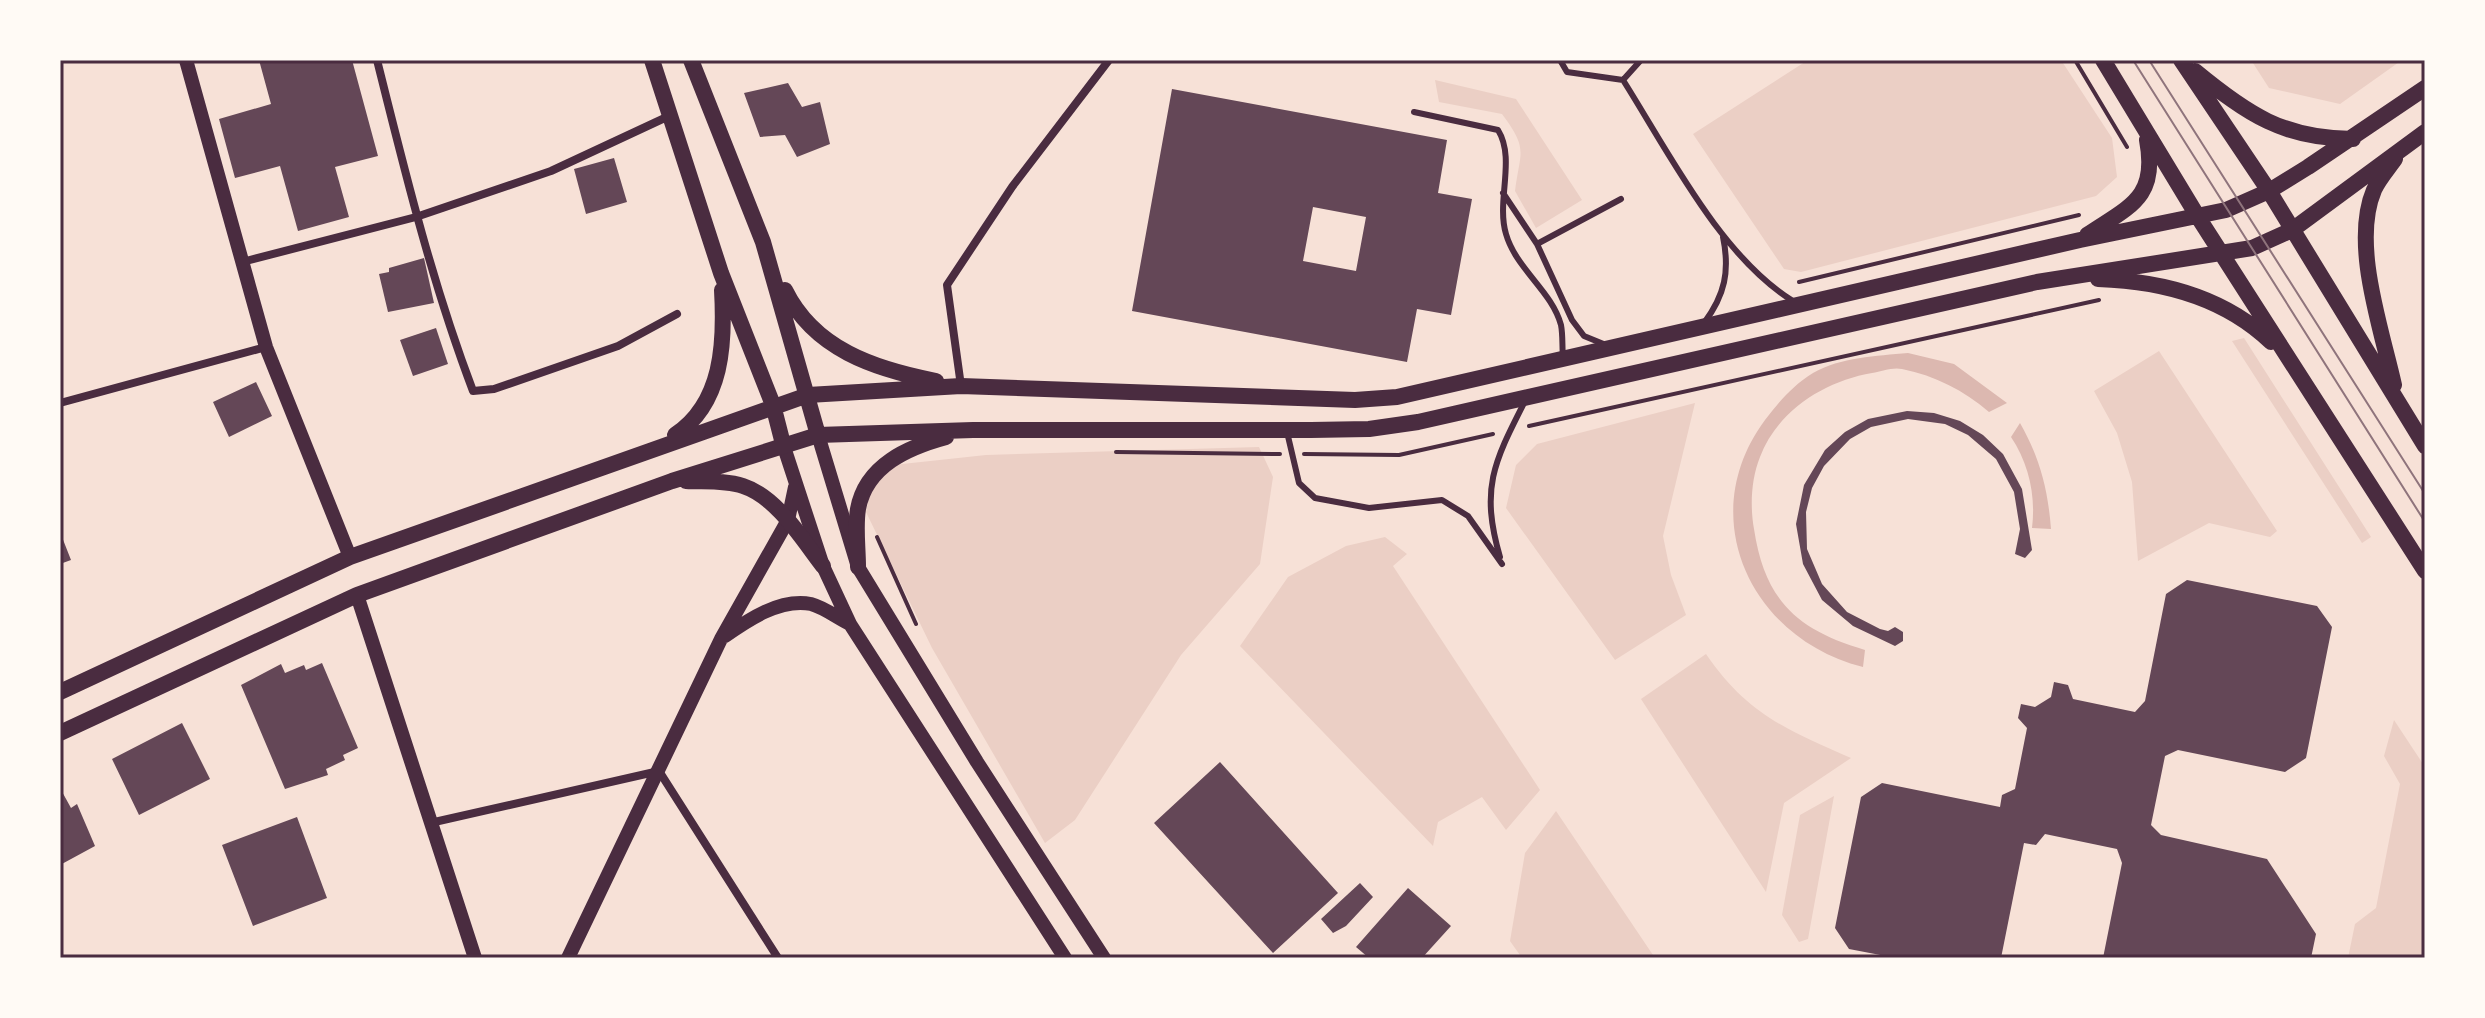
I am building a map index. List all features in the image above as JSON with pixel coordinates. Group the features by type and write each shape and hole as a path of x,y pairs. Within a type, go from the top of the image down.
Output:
{"main road":[{"path":"652,60 721,273 773,405 783,444"},
{"path":"691,60 763,242 802,321 822,338 871,365 961,386"},
{"path":"2103,60 2198,217 2425,571"},
{"path":"2182,60 2222,93 2268,123 2316,139 2354,139"},
{"path":"2182,60 2269,191 2397,399 2418,420 2425,446"},
{"path":"60,692 350,557 662,444 808,395 961,386 1355,400 1397,397 2080,240 2198,217 2269,191 2354,139 2425,88"},
{"path":"2080,240 2130,206 2148,186 2151,164 2144,127"},
{"path":"60,733 357,595 672,481 818,435 973,430 1369,429 1406,424 2037,282 2252,248 2292,230 2425,132"},
{"path":"2397,399 2367,258 2366,217 2375,189 2402,148"},
{"path":"763,242 818,435"},
{"path":"662,444 686,428 706,403 717,378 723,313 721,273"},
{"path":"2037,282 2092,279 2164,285 2230,310 2252,324 2288,357"},
{"path":"858,567 858,508 869,483 886,463 910,446 973,430"},
{"path":"672,481 745,486 788,520 823,566"}],"street":[{"path":"186,60 266,347 350,557"},
{"path":"377,60 416,217 447,323 473,391 494,389 618,346 677,314"},
{"path":"961,386 947,285 1012,187 1109,60"},
{"path":"242,262 416,217 551,171 669,116"},
{"path":"60,403 266,347"},
{"path":"818,435 858,567 977,762 1104,958"},
{"path":"783,444 823,566 850,624 1065,958"},
{"path":"569,956 721,639 788,520 795,485"},
{"path":"357,595 475,958"},
{"path":"721,639 752,618 782,606 811,604 850,624"},
{"path":"430,823 659,771"},
{"path":"659,771 778,958"}],"lane":[{"path":"1560,60 1567,72 1623,80 1722,233 1772,289 1799,305"},
{"path":"1623,80 1641,60"},
{"path":"1414,112 1498,130 1506,142 1502,190 1505,231 1515,259 1551,305 1561,324 1563,360"},
{"path":"1502,190 1537,244 1572,320 1584,336 1613,348"},
{"path":"1537,244 1621,199"},
{"path":"1699,328 1720,301 1726,277 1728,264 1722,233"},
{"path":"1287,430 1287,444 1299,483 1315,498 1369,508 1442,500 1468,516 1502,564 1489,519 1495,458 1527,398"}],"path":[{"path":"2075,60 2121,132 2131,157"},
{"path":"1772,289 2090,213"},
{"path":"874,530 923,636"}],"shaded area":[{"path":"1808,60 2061,60 2112,138 2117,177 2096,196 1801,272 1784,269 1693,134"},
{"path":"2251,60 2402,60 2340,104 2269,88"},
{"path":"1435,80 1516,99 1582,200 1536,228 1515,191 1520,151 1511,126 1502,114 1439,102"},
{"path":"2244,338 2371,537 2362,543 2232,341"},
{"path":"2159,351 2277,531 2270,537 2209,523 2138,561 2132,482 2117,433 2094,391"},
{"path":"1908,353 1954,364 2007,403 1989,412 1948,385 1902,369 1854,377 1805,400 1778,425 1760,457 1753,484 1753,520 1759,554 1776,594 1803,622 1821,633 1865,650 1863,667 1824,652 1790,630 1764,602 1745,569 1735,533 1734,496 1744,457 1765,420 1799,383 1835,364"},
{"path":"1695,403 1663,536 1671,575 1686,615 1615,660 1506,508 1516,465 1537,444"},
{"path":"2020,423 2042,474 2051,529 2032,528 2030,481 2011,437"},
{"path":"1259,447 1273,477 1260,564 1181,655 1075,820 1045,843 932,648 866,512 871,486 893,465 986,455"},
{"path":"1385,537 1407,554 1393,566 1540,790 1506,830 1482,797 1438,822 1433,846 1240,646 1288,577 1346,546"},
{"path":"1706,654 1721,675 1753,706 1788,729 1851,758 1784,803 1766,892 1641,699"},
{"path":"2394,720 2425,767 2425,958 2348,958 2355,924 2376,908 2400,784 2384,756"},
{"path":"1834,796 1808,939 1799,942 1782,915 1800,815"},
{"path":"1556,811 1655,958 1522,958 1510,941 1525,853"}],"building":[{"path":"259,60 352,60 378,156 335,167 349,217 298,231 280,166 235,178 219,119 271,104"},
{"path":"788,83 802,107 820,102 830,144 797,157 785,135 760,137 744,93"},
{"path":"1172,89 1447,140 1438,193 1472,199 1451,315 1417,309 1407,362 1132,311","holes":["1313,207 1366,217 1356,271 1303,261"]},
{"path":"614,158 627,202 586,214 574,169"},
{"path":"424,258 434,303 388,312 379,274"},
{"path":"436,328 448,364 413,376 400,340"},
{"path":"256,382 272,416 229,437 213,402"},
{"path":"1907,411 1934,413 1960,421 1983,435 2003,454 2022,489 2032,550 2025,558 2015,554 2020,529 2014,492 1996,459 1968,435 1945,424 1908,419 1871,427 1850,439 1824,466 1812,488 1806,512 1807,549 1822,584 1847,612 1880,629 1888,631 1895,627 1903,632 1903,641 1895,646 1853,626 1822,600 1803,564 1796,524 1804,485 1825,450 1845,432 1868,419"},
{"path":"60,532 71,560 60,564"},
{"path":"2187,580 2317,606 2332,627 2306,758 2285,772 2178,750 2165,756 2151,825 2161,835 2267,859 2316,934 2311,958 2103,958 2122,863 2117,849 2045,834 2036,845 2024,843 2001,958 1896,958 1849,949 1835,928 1861,797 1882,783 2000,807 2002,795 2015,789 2027,728 2018,718 2021,704 2035,707 2051,697 2054,682 2068,685 2073,699 2135,712 2145,701 2166,594"},
{"path":"322,663 358,748 343,755 345,760 326,769 328,775 285,789 241,685 281,664 285,673 304,665 306,670"},
{"path":"182,723 210,779 139,815 112,759"},
{"path":"1220,762 1338,893 1273,953 1154,823"},
{"path":"60,788 71,808 77,804 95,846 60,865"},
{"path":"297,817 327,898 253,926 222,845"},
{"path":"1360,883 1373,897 1346,926 1333,933 1321,919"},
{"path":"1408,888 1451,926 1422,958 1369,958 1356,947"}],"tram line":[{"path":"2133,60 2425,522"},
{"path":"2149,60 2425,494"}]}
